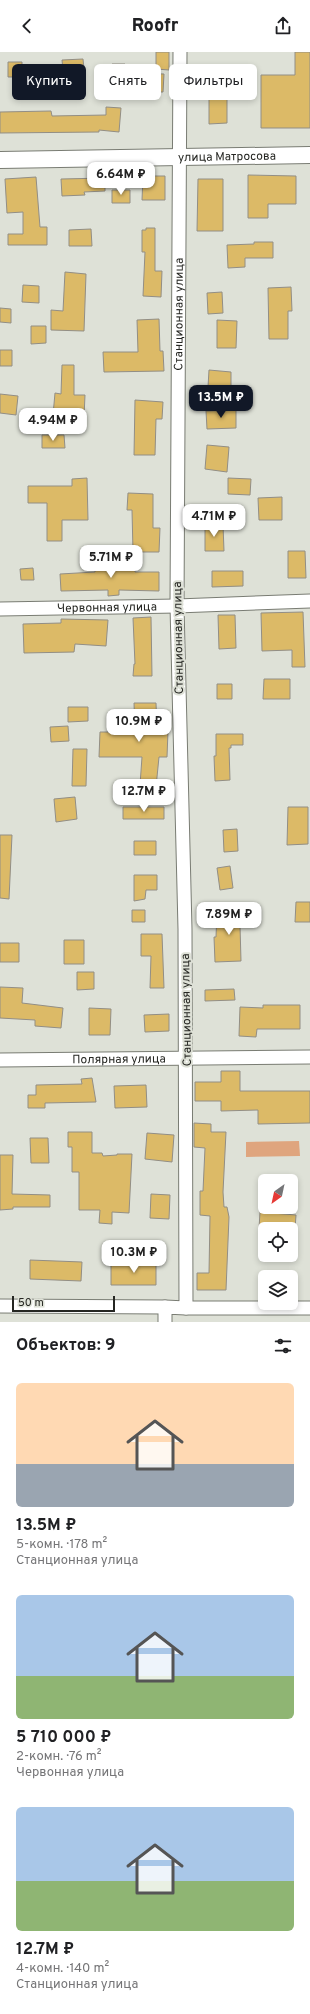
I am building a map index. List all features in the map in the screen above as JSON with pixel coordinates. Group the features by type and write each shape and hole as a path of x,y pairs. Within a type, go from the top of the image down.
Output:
{"street":[{"name":"Станционная улица","path":"180,52 177,606 187,1057 186,1308"},
{"name":"улица Матросова","path":"0,160 310,155"},
{"name":"Червонная улица","path":"0,609 177,606 310,601"},
{"name":"Полярная улица","path":"0,1060 310,1057"},
{"path":"0,1306 310,1308"},
{"path":"165,1307 165,1322"}],"shaded area":[{"path":"299,1141 300,1156 246,1157 246,1142"}],"building":[{"path":"156,52 169,52 169,70 161,69 161,64 156,64"},
{"path":"295,52 310,52 310,128 261,128 261,75 295,75"},
{"path":"83,59 84,64 62,64 62,60"},
{"path":"8,62 22,62 22,64 12,64 12,77 8,77"},
{"path":"161,74 164,74 163,92 161,92"},
{"path":"209,100 227,100 227,123 209,124"},
{"path":"106,107 121,108 119,132 99,130 99,132 0,133 0,112 51,111 52,116 106,115"},
{"path":"248,175 296,176 296,204 268,204 268,218 248,218"},
{"path":"143,176 165,176 165,200 142,200"},
{"path":"36,177 40,227 47,227 47,245 8,245 8,234 23,234 23,212 7,213 5,179"},
{"path":"105,178 105,191 84,192 85,195 62,196 61,179"},
{"path":"198,179 223,179 223,231 197,231"},
{"path":"112,190 130,190 130,203 112,203"},
{"path":"146,228 155,228 155,271 162,271 161,297 143,296 145,252 142,252 142,230 146,230"},
{"path":"91,229 92,246 69,246 69,230"},
{"path":"254,242 273,242 273,258 245,258 245,267 228,268 227,245 254,244"},
{"path":"65,272 86,274 84,331 51,330 51,310 63,311"},
{"path":"23,285 39,286 39,303 22,302"},
{"path":"291,287 292,311 288,311 288,339 269,339 268,288"},
{"path":"222,292 223,313 208,314 207,293"},
{"path":"0,308 11,309 11,323 0,322"},
{"path":"159,319 160,351 163,351 164,371 104,372 103,352 138,352 137,320"},
{"path":"217,320 237,321 236,348 217,348"},
{"path":"31,326 46,326 46,343 31,344"},
{"path":"0,350 12,350 12,366 0,366"},
{"path":"62,365 74,365 74,395 85,395 84,417 53,415 55,393 61,394"},
{"path":"209,370 231,372 231,388 208,387"},
{"path":"0,394 18,396 16,415 0,413"},
{"path":"135,400 163,402 162,419 156,419 155,455 134,455"},
{"path":"236,410 236,428 207,429 206,411"},
{"path":"42,435 64,435 65,448 42,448"},
{"path":"207,445 229,447 227,472 205,469"},
{"path":"87,478 88,520 62,520 62,541 47,541 47,503 28,503 28,486 72,486 72,479"},
{"path":"228,478 251,479 250,495 228,494"},
{"path":"128,493 153,494 153,528 160,528 159,552 133,552 132,510 127,510"},
{"path":"282,497 282,520 259,520 258,498"},
{"path":"223,525 224,551 205,551 205,526"},
{"path":"288,551 305,551 306,578 288,578"},
{"path":"135,562 135,572 159,572 159,591 119,590 119,595 108,596 108,590 61,591 60,574 95,572 95,563"},
{"path":"33,568 34,580 21,580 20,569"},
{"path":"212,571 243,571 243,586 212,587"},
{"path":"303,612 305,667 292,667 292,650 262,651 261,613"},
{"path":"218,615 235,615 236,648 219,649"},
{"path":"151,617 152,676 133,676 135,664 133,618"},
{"path":"61,619 108,620 106,646 75,644 74,652 24,653 23,624 61,623"},
{"path":"264,679 290,679 290,699 263,699"},
{"path":"217,684 232,684 232,699 217,699"},
{"path":"134,703 156,703 157,730 168,731 167,757 159,757 156,787 140,785 142,757 99,757 100,732 135,732"},
{"path":"68,707 88,707 88,721 68,722"},
{"path":"68,726 69,741 51,742 50,727"},
{"path":"216,734 243,734 243,745 231,745 231,748 229,748 230,780 215,781 214,756 216,756"},
{"path":"73,749 87,749 86,786 72,786"},
{"path":"75,797 77,819 56,822 54,799"},
{"path":"123,807 164,807 164,819 123,819"},
{"path":"288,807 308,807 308,844 287,845"},
{"path":"237,829 238,851 224,852 223,830"},
{"path":"0,835 12,835 9,899 0,898"},
{"path":"134,841 156,841 156,855 134,855"},
{"path":"230,866 233,888 220,890 217,868"},
{"path":"134,875 157,875 157,890 146,890 145,899 134,901"},
{"path":"296,902 310,902 310,922 295,922"},
{"path":"132,910 145,910 145,922 132,922"},
{"path":"217,911 246,912 246,926 240,926 241,961 215,962 214,937 216,937"},
{"path":"141,934 162,934 164,988 150,988 151,956 141,956"},
{"path":"64,940 84,940 84,964 64,964"},
{"path":"0,943 19,943 19,962 0,962"},
{"path":"77,972 94,972 94,989 77,990"},
{"path":"0,987 23,988 22,1003 63,1008 61,1028 35,1026 35,1020 0,1018"},
{"path":"234,989 235,1000 205,1001 205,990"},
{"path":"263,1005 300,1005 300,1029 257,1029 256,1037 239,1036 240,1007 263,1008"},
{"path":"89,1008 111,1009 110,1035 89,1035"},
{"path":"169,1014 169,1031 145,1032 144,1015"},
{"path":"221,1071 240,1071 240,1091 310,1091 310,1123 258,1124 258,1110 221,1111 221,1101 195,1101 195,1082 221,1082"},
{"path":"92,1078 96,1102 45,1103 45,1108 28,1108 28,1095 36,1095 36,1085 82,1084 81,1079"},
{"path":"146,1085 147,1107 115,1108 114,1086"},
{"path":"194,1123 211,1124 211,1132 226,1132 223,1192 224,1207 227,1207 229,1217 226,1290 197,1290 197,1273 209,1273 210,1216 200,1215 200,1191 203,1191 205,1148 194,1147"},
{"path":"68,1132 92,1132 92,1153 102,1153 103,1156 132,1154 129,1213 112,1212 112,1224 99,1223 100,1210 79,1210 79,1172 72,1172 72,1147 68,1147"},
{"path":"147,1133 174,1135 172,1162 145,1159"},
{"path":"30,1138 48,1138 49,1163 31,1163"},
{"path":"0,1155 13,1155 12,1194 50,1195 50,1207 13,1207 13,1209 0,1210"},
{"path":"151,1194 170,1195 169,1219 150,1218"},
{"path":"260,1214 296,1215 296,1222 259,1222"},
{"path":"30,1260 82,1262 81,1281 30,1279"},
{"path":"111,1263 156,1263 156,1285 111,1285"}]}
